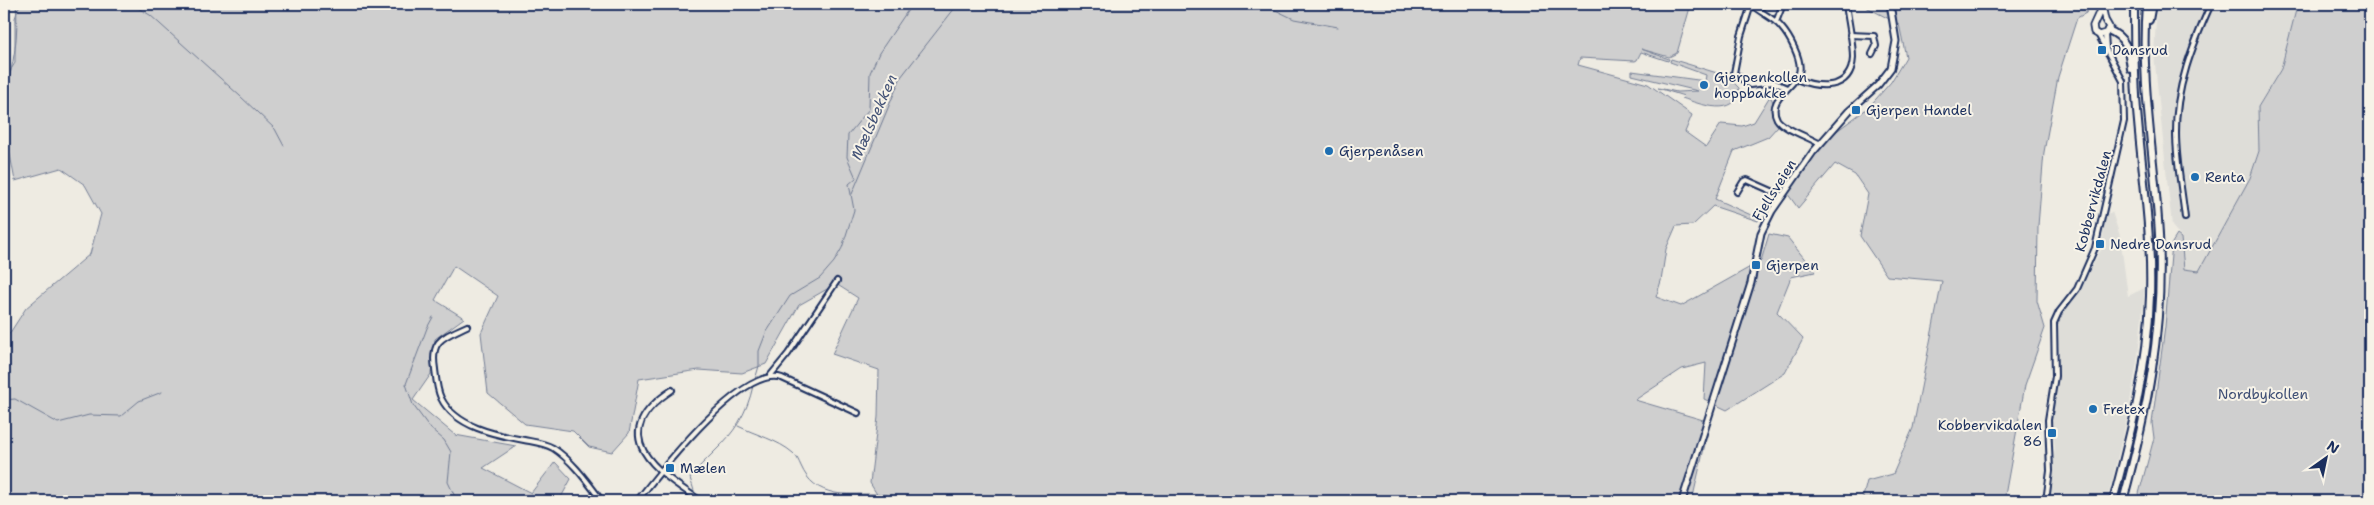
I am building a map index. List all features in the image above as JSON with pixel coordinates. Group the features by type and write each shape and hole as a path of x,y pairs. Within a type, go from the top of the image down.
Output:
{"highway":[{"path":"2134,4 2138,120"},
{"path":"2123,501 2148,398 2159,320 2159,235 2145,63 2146,4"},
{"path":"2145,63 2152,4"},
{"path":"2104,33 2121,37 2128,49 2138,120 2149,235 2149,319 2139,396 2112,501"}],"main road":[{"name":"Fjellsveien","path":"1682,501 1730,344 1751,283 1761,233 1783,196 1820,144 1849,111 1878,85 1891,68 1896,41 1890,4"},
{"path":"2103,5 2104,20 2108,24 2104,33 2092,28 2103,5"},
{"path":"2096,20 2104,20"}],"street":[{"path":"1787,88 1773,82 1750,85 1734,73 1740,36 1751,4 1776,22 1787,37 1800,69 1796,79 1776,104 1775,113 1778,120 1820,144"},
{"path":"1776,22 1784,4"},
{"path":"1796,79 1818,87 1838,82 1848,72 1851,65 1846,4"},
{"path":"2185,218 2176,134 2178,102 2191,56 2211,4"},
{"name":"Kobbervikdalen","path":"2046,501 2050,471 2048,420 2055,376 2054,323 2059,312 2076,289 2095,248 2123,132 2125,101 2123,81 2107,51 2104,33"},
{"path":"1850,35 1874,36 1876,46 1872,54"},
{"path":"1737,192 1741,184 1747,180 1783,196"},
{"path":"637,501 659,472 704,422 749,386 770,376 788,354 837,280"},
{"path":"467,326 441,339 435,348 433,358 439,393 446,405 468,424 481,430 542,444 554,449 580,474 602,501"},
{"path":"770,376 785,380 858,412"},
{"path":"672,390 653,404 638,431 644,453 659,472 701,501"}],"shaded area":[{"path":"2157,4 2296,4 2297,6 2281,69 2258,107 2259,151 2250,179 2199,272 2184,269 2182,238 2172,226 2154,54"},
{"path":"2112,212 2120,236 2128,296 2145,288 2138,356 2128,414 2107,501 2048,501 2055,449 2051,418 2056,396 2057,364 2055,336 2058,322 2060,313 2077,294 2102,248 2105,215"}],"green space":[{"path":"20,4 1691,4 1677,53 1669,57 1641,49 1669,59 1668,61 1641,52 1635,61 1580,58 1578,65 1648,84 1692,115 1685,132 1706,147 1721,124 1742,126 1754,122 1770,96 1773,102 1772,114 1778,126 1768,137 1734,151 1715,199 1760,219 1758,221 1713,206 1693,225 1676,226 1666,249 1661,281 1656,297 1681,306 1761,261 1769,234 1788,238 1815,272 1791,277 1777,312 1803,339 1785,373 1727,410 1704,399 1706,363 1682,369 1635,400 1710,422 1692,501 881,501 870,483 878,417 879,370 832,354 858,298 836,284 799,305 766,364 742,373 699,370 639,379 629,433 612,452 589,447 573,431 525,424 488,393 481,333 498,296 454,266 435,300 464,318 435,339 431,374 413,400 455,435 516,446 483,468 531,493 555,462 571,479 559,501 4,501 4,342 26,308 90,254 101,214 85,185 61,168 15,181 4,123 4,80 15,63 15,18"},
{"path":"1866,4 2092,4 2086,13 2077,18 2058,77 2044,152 2038,226 2037,301 2045,328 2025,385 2004,501 1862,501 1867,481 1893,474 1913,428 1942,281 1887,276 1860,236 1868,194 1855,175 1835,164 1798,208 1787,193 1821,147 1838,130 1868,108 1891,82 1906,57 1899,24 1866,7"},
{"name":"Nordbykollen","path":"2296,4 2370,4 2370,501 2137,501 2154,438 2152,423 2165,327 2172,243 2177,235 2181,238 2184,269 2199,271 2250,178 2259,151 2258,107 2281,69"},
{"name":"Gjerpenkollen hoppbakke","path":"1671,59 1727,76 1739,88 1737,98 1725,106 1707,106 1658,88 1677,92 1698,91 1632,75 1632,71 1705,81 1706,75 1670,62"}],"waterway":[{"path":"4,95 15,50 16,4"},
{"path":"131,4 150,15 240,96 275,129 284,146"},
{"path":"754,383 759,366 759,351 766,333 790,296 820,278 834,262 842,248 854,210 849,184 856,178 847,157 848,135 869,109 870,73 879,53 908,10 909,4"},
{"name":"Mælsbekken","path":"852,194 901,77 958,4"},
{"path":"1263,4 1294,19 1338,27"},
{"path":"433,317 406,384 413,405 430,428 444,440 451,452 448,482 457,501"},
{"path":"696,497 690,478 734,430 747,405 753,386"},
{"path":"4,400 15,399 58,423 89,415 121,416 139,401 162,392"},
{"path":"738,426 787,448 796,456 810,481 824,489 843,494 888,495 902,501"}],"place":[{"name":"Dansrud","path":"2102,50"},
{"name":"Gjerpenkollen hoppbakke","path":"1704,85"},
{"name":"Gjerpen Handel","path":"1856,110"},
{"name":"Gjerpenåsen","path":"1329,151"},
{"name":"Renta","path":"2195,177"},
{"name":"Nedre Dansrud","path":"2100,244"},
{"name":"Gjerpen","path":"1756,265"},
{"name":"Fretex","path":"2093,409"},
{"name":"Kobbervikdalen 86","path":"2052,433"},
{"name":"Mælen","path":"670,468"}]}
